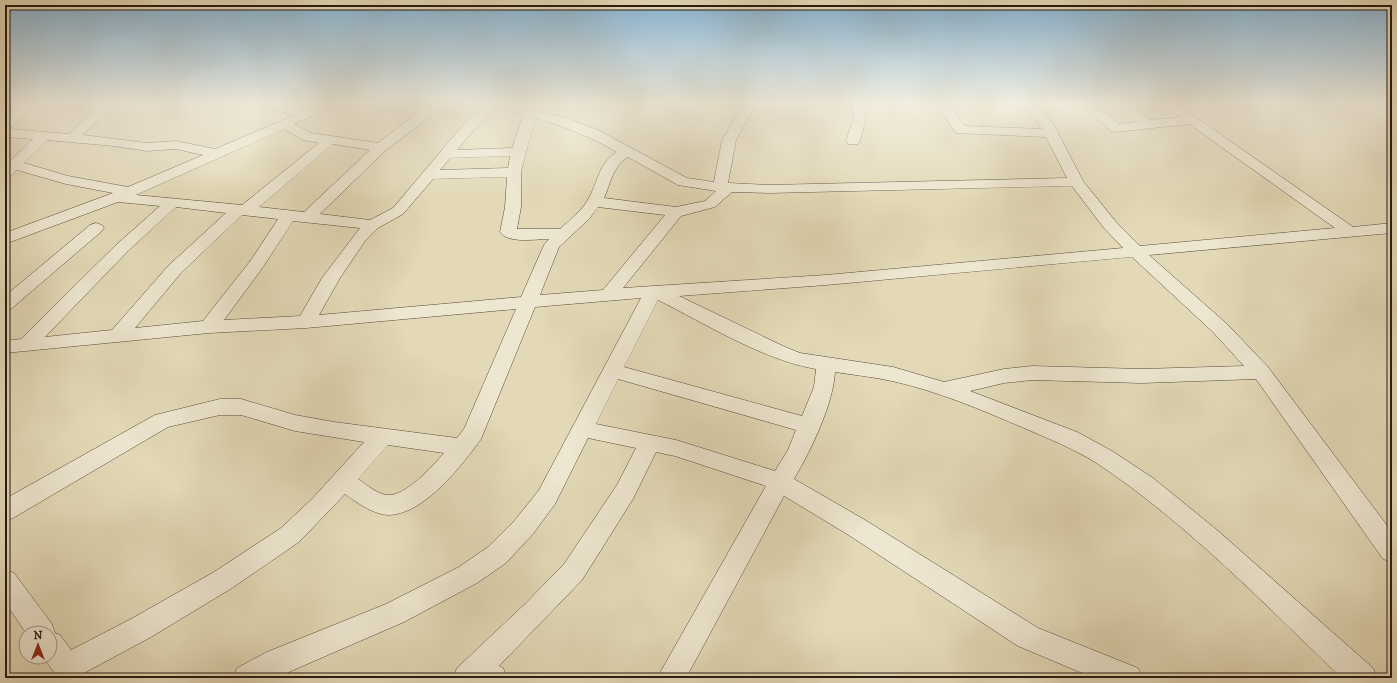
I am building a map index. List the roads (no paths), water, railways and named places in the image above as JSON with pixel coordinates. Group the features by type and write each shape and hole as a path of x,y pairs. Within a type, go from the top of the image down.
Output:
{"street":[{"path":"10,170 44,136"},
{"path":"51,136 147,147 176,145 218,154"},
{"path":"72,139 75,136"},
{"path":"5,239 130,192 257,136"},
{"path":"309,136 329,141 381,147"},
{"path":"308,218 381,147 396,136"},
{"path":"306,322 331,278 350,249 372,225 398,211 461,136"},
{"path":"523,136 514,172 513,207 508,232 512,234 565,234"},
{"path":"599,136 683,182 724,188 855,188 1076,182"},
{"path":"594,202 632,205 676,212 710,204 724,188 729,140 731,136"},
{"path":"853,141 855,136"},
{"path":"1052,136 1076,182 1110,225 1136,252 1220,328 1261,372 1392,551"},
{"path":"1214,136 1349,231"},
{"path":"117,337 175,270 243,209 329,141"},
{"path":"343,482 380,503 389,506 403,500 423,488 439,475 464,447 473,433 552,245 584,216 594,202 605,176 614,160 628,151"},
{"path":"445,154 518,152"},
{"path":"10,170 130,192"},
{"path":"427,175 514,172"},
{"path":"114,198 243,209 288,216 372,225"},
{"path":"25,346 122,248 173,202"},
{"path":"608,295 676,212"},
{"path":"209,327 257,263 288,216"},
{"path":"5,306 96,228"},
{"path":"5,347 209,327 306,322 608,295 656,293 826,280 1392,228"},
{"path":"656,293 776,351 798,359 893,374 944,389 1009,413 1069,438 1104,457 1145,485 1208,537 1363,678"},
{"path":"247,678 277,662 395,614 468,575 496,555 524,527 547,497 656,293"},
{"path":"671,678 780,482 798,453 824,387 826,364"},
{"path":"613,371 809,426"},
{"path":"944,389 1004,376 1032,373 1142,376 1261,372"},
{"path":"5,510 157,424 194,412 220,407 241,407 295,423 382,437 464,447"},
{"path":"582,429 683,450 780,482 856,527 985,612 1028,637 1128,678"},
{"path":"58,655 71,673 141,628 223,580 290,535 343,482 382,437"},
{"path":"479,676 573,572 625,492 650,443"},
{"path":"5,581 36,625"}]}
